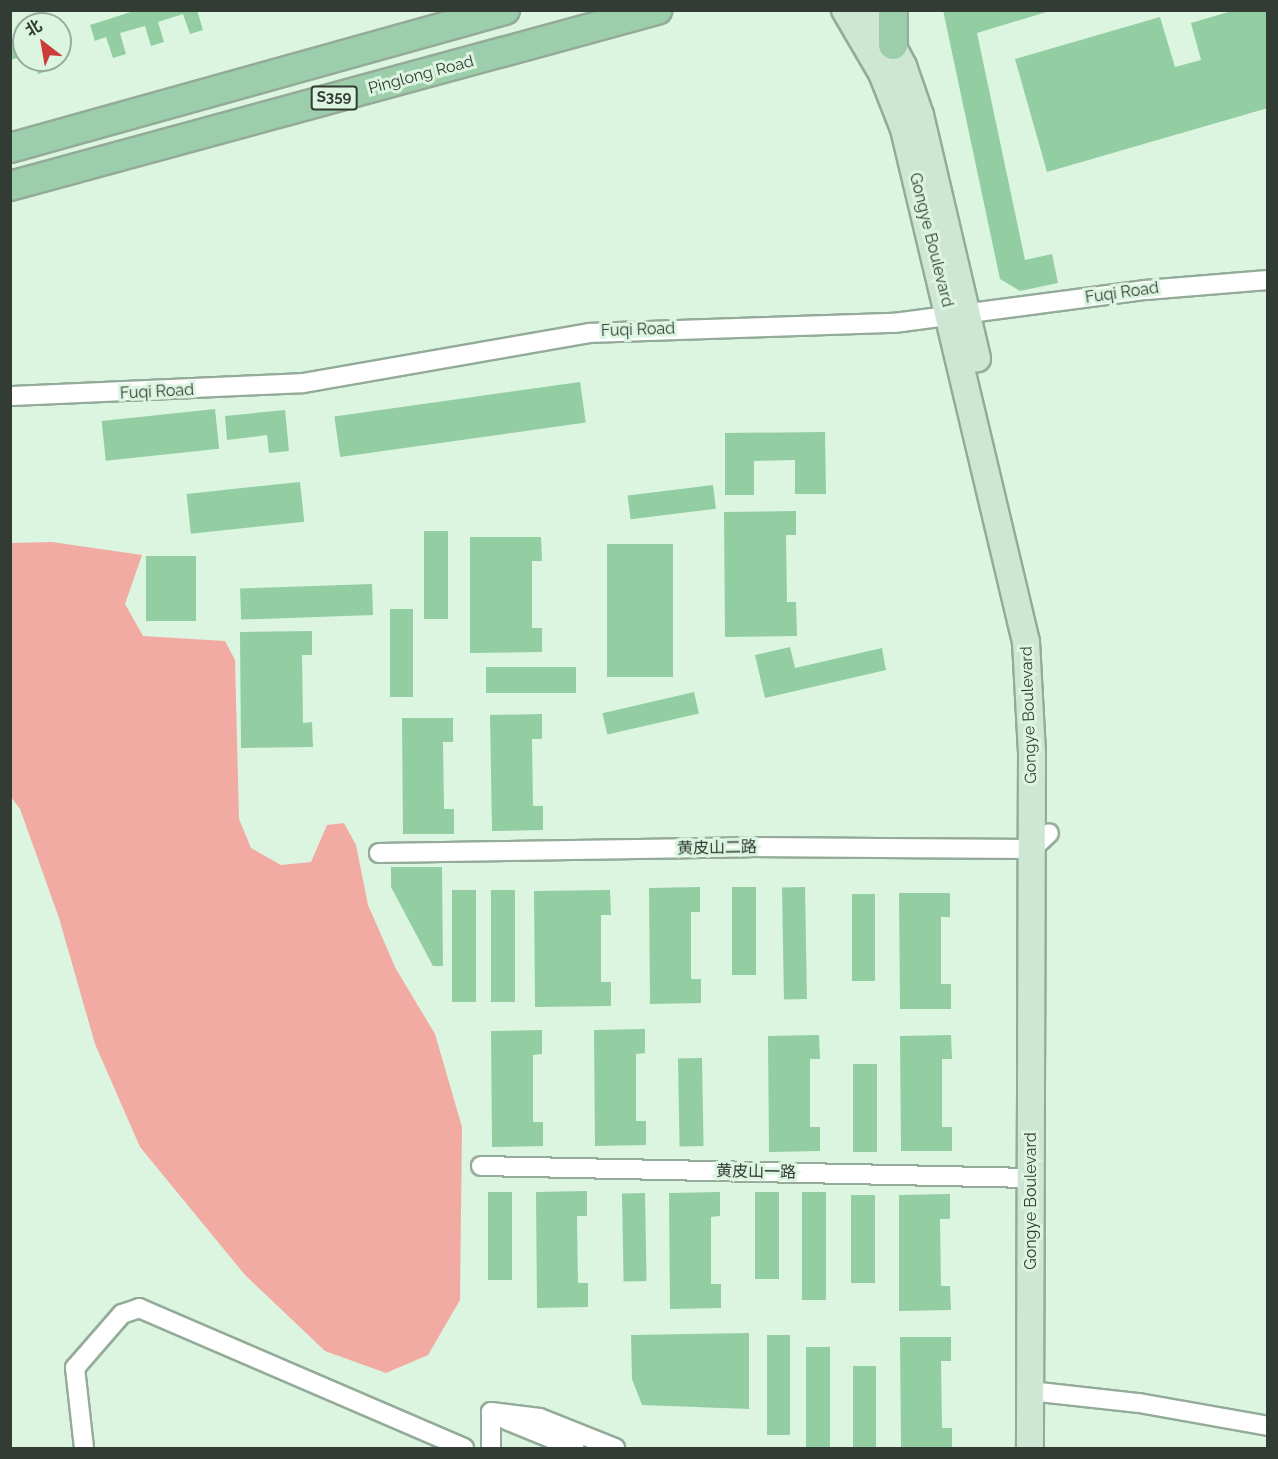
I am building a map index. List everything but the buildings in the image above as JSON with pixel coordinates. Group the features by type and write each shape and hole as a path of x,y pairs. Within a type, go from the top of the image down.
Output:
{"main road":[{"name":"S359","path":"10,148 505,10"},
{"name":"Pinglong Road","path":"10,186 657,10"},
{"path":"893,10 893,45"}],"street":[{"name":"Gongye Boulevard","path":"845,10 897,109 958,316 1042,639 1039,1392 1030,1449"},
{"name":"Gongye Boulevard","path":"873,10 893,45 920,115 958,316"},
{"name":"Fuqi Road","path":"10,396 303,383 589,333 853,326 958,316 1146,290 1268,280"},
{"name":"Gongye Boulevard","path":"1040,841 1031,1178 1039,1392 1047,1449"},
{"name":"黄皮山二路","path":"379,854 1040,841"},
{"name":"黄皮山一路","path":"481,1166 1031,1178"},
{"path":"84,1449 75,1368 122,1314 139,1308 464,1449"},
{"path":"1039,1392 1139,1403 1268,1426"},
{"path":"491,1412 491,1449"},
{"path":"491,1412 575,1449"},
{"path":"491,1412 540,1418 615,1449"}],"shaded area":[{"path":"52,542 142,555 125,604 143,636 225,641 235,660 239,819 251,848 281,865 311,862 327,825 344,823 356,845 368,905 396,969 435,1034 462,1127 460,1300 428,1355 386,1373 325,1351 245,1275 140,1147 95,1044 59,918 20,809 11,797 11,543"}]}
